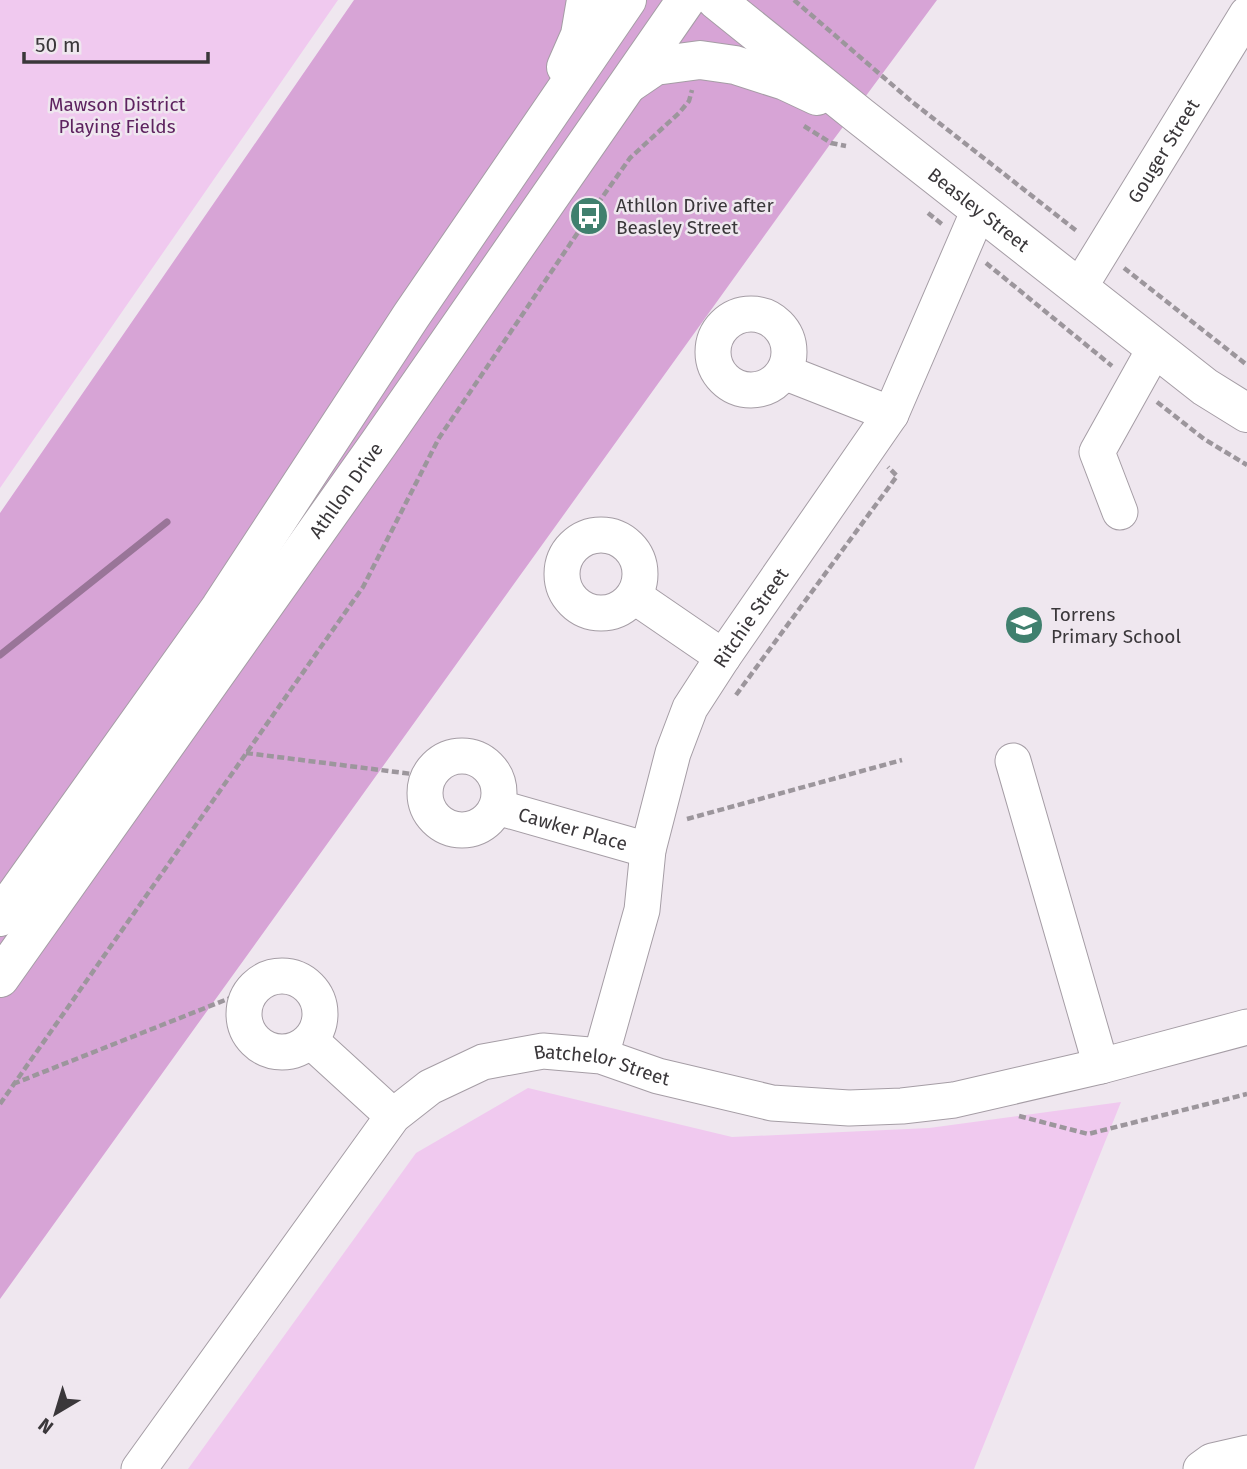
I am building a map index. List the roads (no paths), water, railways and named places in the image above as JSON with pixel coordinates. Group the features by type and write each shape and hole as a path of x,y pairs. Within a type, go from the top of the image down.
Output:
{"main road":[{"path":"541,124 580,35 586,0"},
{"name":"Athllon Drive","path":"0,917 220,608 411,316 627,0"},
{"name":"Athllon Drive","path":"0,978 295,562 686,0"},
{"name":"Beasley Street","path":"716,0 778,49 857,132 975,238 1079,288 1205,387 1247,414"},
{"path":"758,0 759,11 778,49"},
{"path":"629,83 655,66 700,60 735,65 785,81 857,132"}],"street":[{"name":"Gouger Street","path":"1079,288 1247,14"},
{"name":"Ritchie Street","path":"600,1056 642,910 648,850 673,753 690,708 891,414 975,238"},
{"path":"1119,512 1097,452 1155,348"},
{"path":"784,372 891,414"},
{"path":"634,596 723,657"},
{"name":"Cawker Place","path":"471,756 483,761 493,770 499,781 497,807 482,825 459,830 447,827 437,821 425,800 428,776 446,758 471,756"},
{"path":"1013,761 1101,1066"},
{"name":"Cawker Place","path":"497,807 648,850"},
{"path":"274,976 298,979 309,986 316,995 321,1019 318,1031 311,1041 300,1049 287,1053 262,1047 252,1038 243,1013 253,989 274,976"},
{"name":"Batchelor Street","path":"139,1469 393,1116 430,1087 482,1062 542,1051 600,1056 658,1076 772,1103 849,1108 902,1106 954,1100 1101,1066 1247,1027"},
{"path":"311,1041 393,1116"},
{"path":"1201,1469 1212,1461 1247,1453"}],"waterway":[{"path":"0,655 167,522"}],"place":[{"name":"Athllon Drive after Beasley Street","path":"589,216"},
{"name":"Torrens Primary School","path":"1024,625"}],"park label":[{"name":"Mawson District Playing Fields","path":"117,115"}]}
